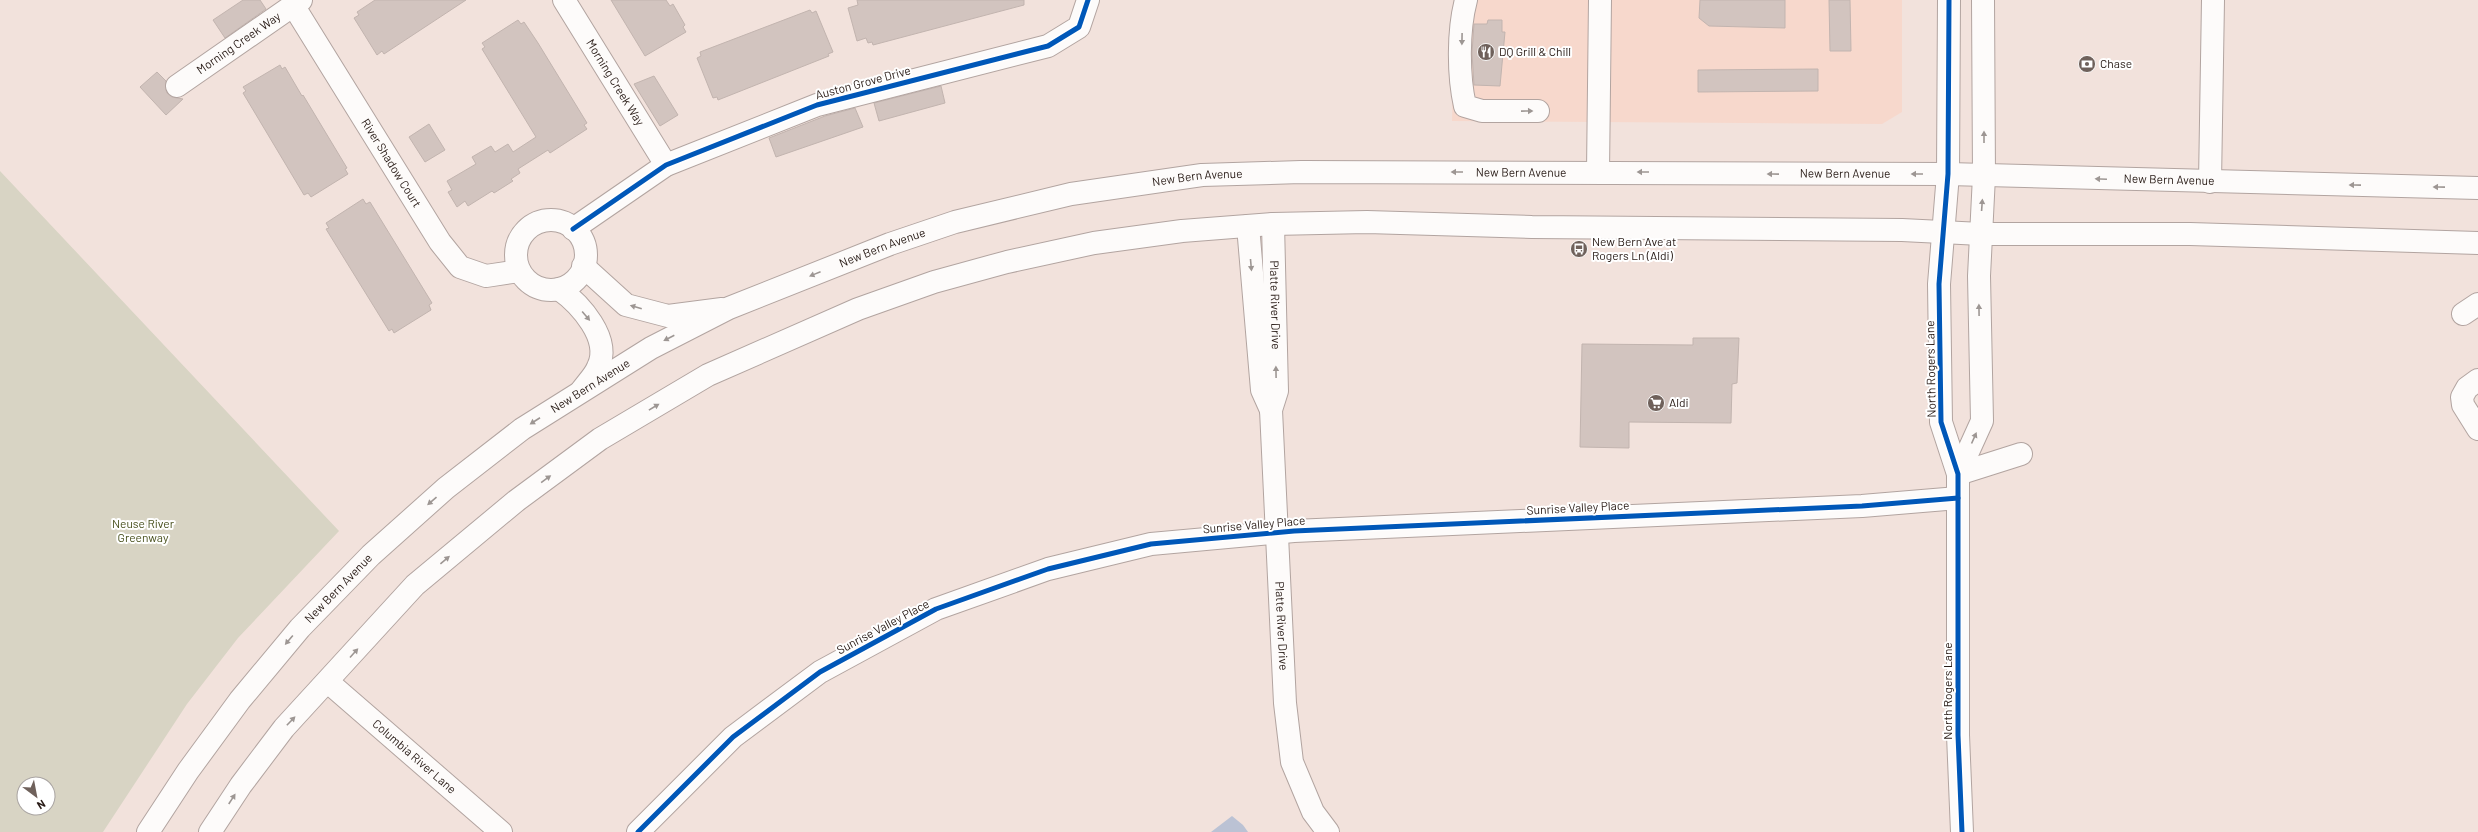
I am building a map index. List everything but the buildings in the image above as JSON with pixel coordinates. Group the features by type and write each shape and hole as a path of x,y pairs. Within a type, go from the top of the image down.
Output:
{"street":[{"name":"Morning Creek Way","path":"564,0 666,165"},
{"name":"Auston Grove Drive","path":"574,229 666,165 817,105 1048,46 1079,27 1088,0"},
{"path":"1466,0 1462,15 1461,87 1466,106 1482,111 1538,111"},
{"path":"1598,172 1600,0"},
{"name":"North Rogers Lane","path":"1949,0 1948,174 1940,284 1942,422 1958,474 1958,735 1962,832"},
{"name":"North Rogers Lane","path":"1958,474 1982,421 1979,276 1984,176 1983,0"},
{"path":"2210,182 2213,0"},
{"name":"Morning Creek Way","path":"177,86 297,2"},
{"name":"River Shadow Court","path":"297,2 440,242 460,267 486,276 519,271"},
{"name":"New Bern Avenue","path":"148,832 188,771 240,700 300,628 371,555 446,488 522,430 582,390 651,348 729,308 912,237 955,222 1071,194 1202,175 1300,172 1948,174 2478,188"},
{"path":"553,220 564,223 574,229 581,238 585,248 583,266 576,280 559,289 543,290 532,286 519,271 516,256 517,245 523,234 531,226 553,220"},
{"path":"210,832 241,785 284,728 328,682 415,585 516,501 600,439 708,375 858,309 934,282 1094,243 1182,231 1273,224 1367,222 1981,234 2190,234 2478,243"},
{"name":"Platte River Drive","path":"1273,224 1277,391 1271,410 1285,703 1292,762 1313,812 1328,832"},
{"name":"Platte River Drive","path":"1248,226 1262,390 1271,410"},
{"path":"583,266 626,304 668,316 696,314 729,308"},
{"path":"559,289 570,297 591,322 602,348 599,366 582,390"},
{"path":"2478,380 2467,388 2462,396 2462,405 2478,429"},
{"path":"1958,474 2021,454"},
{"name":"Sunrise Valley Place","path":"638,832 733,737 813,677 936,609 1048,569 1151,544 1276,533 1862,506 1958,498"},
{"name":"Columbia River Lane","path":"328,682 501,832"}],"shaded area":[{"path":"1455,0 1902,0 1902,112 1882,124 1452,121"}],"green space":[{"name":"Neuse River Greenway","path":"0,171 339,531 238,638 187,704 103,832 0,832"}],"water":[{"path":"1232,816 1243,825 1248,832 1211,832"}],"cycle path":[{"path":"573,229 666,165 817,105 1048,46 1079,27 1088,0"},
{"path":"1949,0 1948,174 1939,284 1941,422 1958,474 1958,735 1962,832"},
{"path":"638,832 733,737 820,672 936,609 1048,569 1151,544 1294,531 1862,506 1958,498"}],"place":[{"name":"DQ Grill & Chill","path":"1486,52"},
{"name":"Chase","path":"2087,64"},
{"name":"New Bern Ave at Rogers Ln (Aldi)","path":"1579,249"},
{"name":"Aldi","path":"1656,403"}]}
